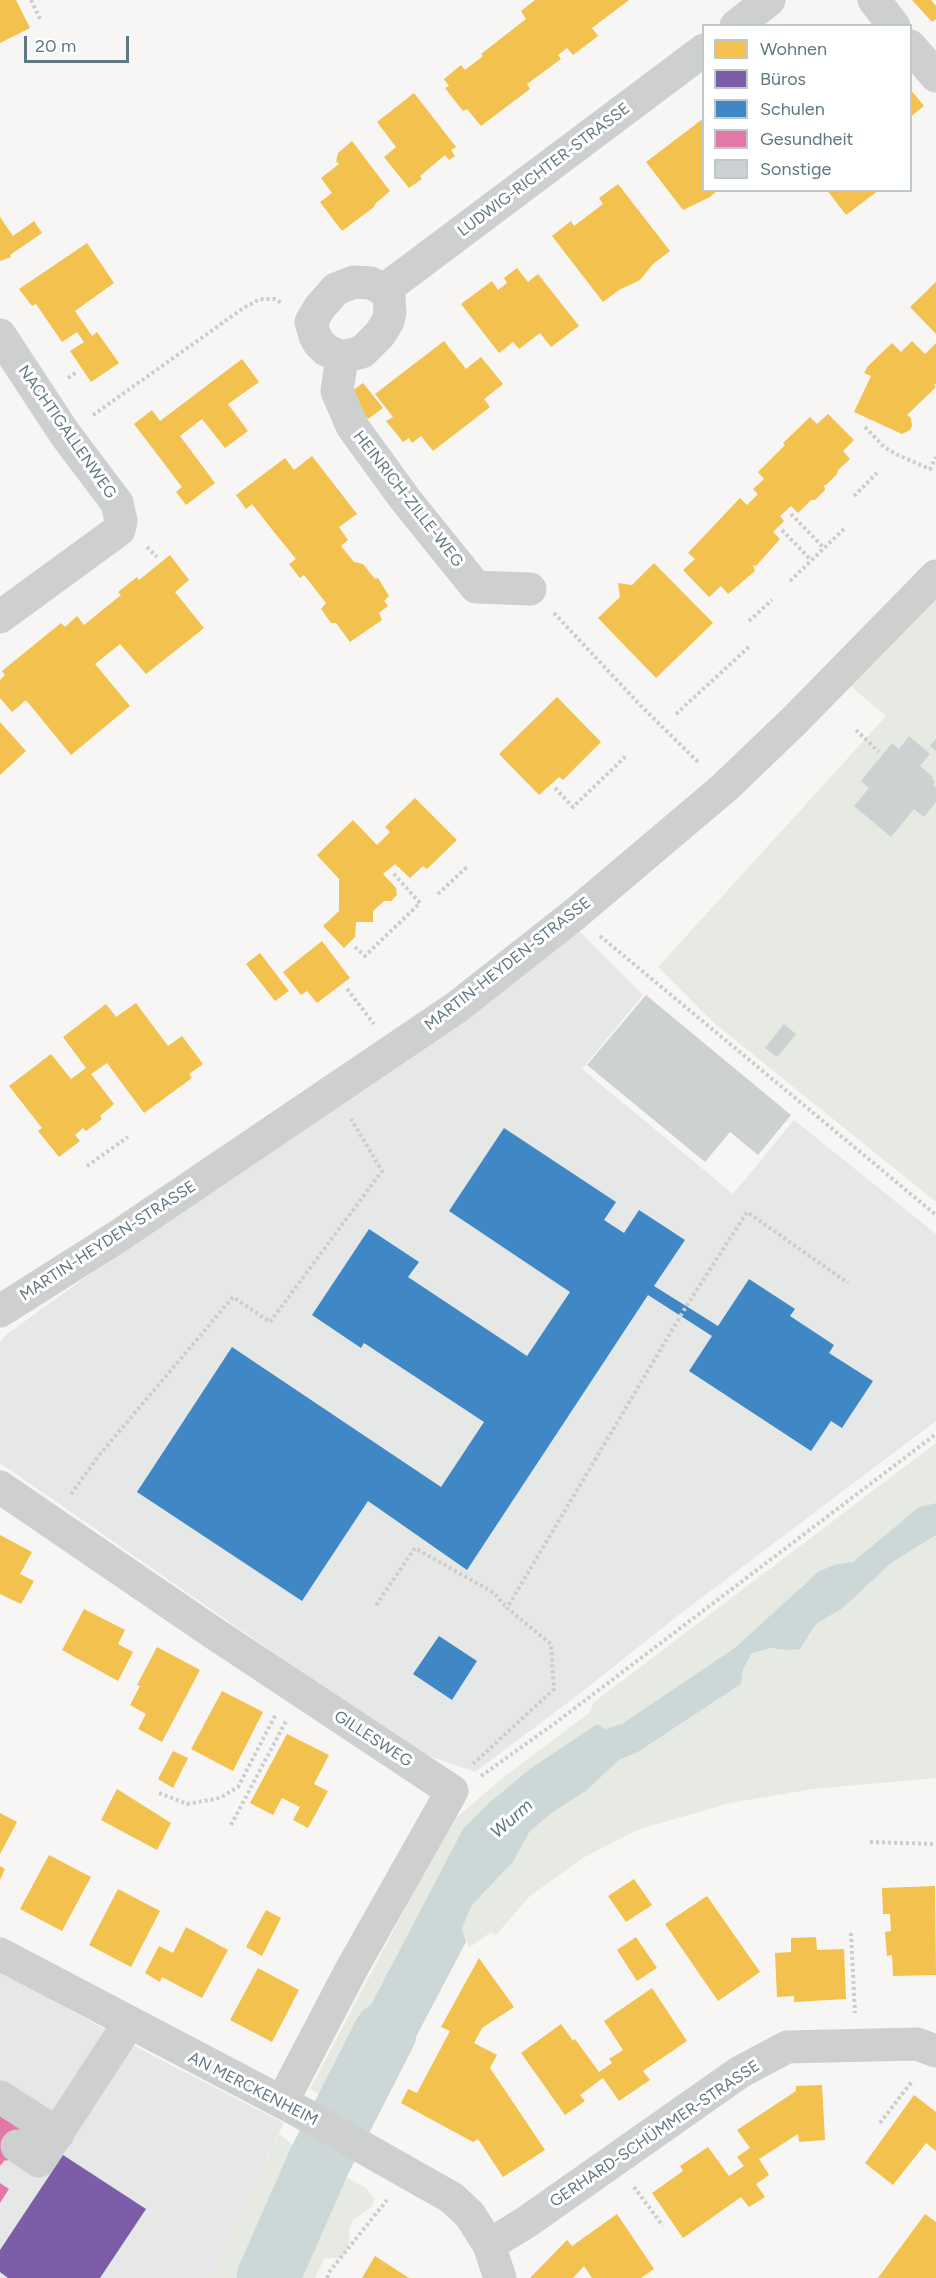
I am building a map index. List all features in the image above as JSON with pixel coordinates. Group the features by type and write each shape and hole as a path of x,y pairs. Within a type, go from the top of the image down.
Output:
{"street":[{"path":"739,24 769,0"},
{"path":"874,0 892,24"},
{"path":"912,48 936,76"},
{"name":"LUDWIG-RICHTER-STRASSE","path":"384,290 702,52"},
{"path":"362,282 371,283 384,290 390,304 388,321 380,334 362,352 342,357 326,350 315,336 311,322 320,307 336,289 362,282"},
{"name":"NACHTIGALLENWEG","path":"0,335 65,434 117,503 121,521 119,530 0,617"},
{"name":"HEINRICH-ZILLE-WEG","path":"342,357 337,392 352,426 405,499 476,587 530,589"},
{"name":"MARTIN-HEYDEN-STRASSE","path":"0,1311 117,1237 457,1007 575,914 724,788 794,721 936,576"},
{"name":"GILLESWEG","path":"0,1486 51,1523 296,1688 460,1787"},
{"path":"288,2106 351,1970 460,1787"},
{"name":"AN MERCKENHEIM","path":"0,1954 288,2106 452,2198 470,2215 489,2245 500,2278"},
{"path":"17,2146 39,2161 129,2023"},
{"name":"GERHARD-SCHÜMMER-STRASSE","path":"489,2245 525,2223 740,2072 786,2047 917,2044 936,2050"},
{"path":"0,2097 58,2134"}],"path":[{"path":"31,0 41,21"},
{"path":"65,434 245,307 260,299 275,299 311,322"},
{"path":"865,427 884,447 930,469 936,457"},
{"path":"854,496 878,473"},
{"path":"791,514 824,548"},
{"path":"790,581 846,526"},
{"path":"782,530 811,560"},
{"path":"530,589 641,706 724,788"},
{"path":"749,621 772,600"},
{"path":"676,714 751,645"},
{"path":"856,730 879,752"},
{"path":"555,788 573,807 627,755"},
{"path":"438,894 468,866"},
{"path":"355,947 365,956 420,903 393,873"},
{"path":"575,914 936,1215"},
{"path":"347,989 394,1050"},
{"path":"51,1523 100,1454 233,1297 270,1322 382,1171 333,1091"},
{"path":"87,1166 128,1137"},
{"path":"507,1608 687,1305 747,1212 848,1283"},
{"path":"460,1787 485,1774 554,1724 936,1434"},
{"path":"376,1605 415,1548 494,1593 507,1608 551,1644 554,1689 466,1769 460,1787"},
{"path":"159,1793 187,1804 220,1798 238,1787 296,1688"},
{"path":"231,1825 296,1688"},
{"path":"870,1842 936,1844"},
{"path":"851,1933 857,2044"},
{"path":"880,2123 936,2050"},
{"path":"614,2161 663,2226"},
{"path":"327,2278 330,2271 407,2174"}],"shaded area":[{"path":"936,594 936,1202 714,1023 658,967 886,716 849,685"},
{"path":"579,931 643,995 582,1069 733,1194 794,1120 936,1234 936,1421 475,1772 417,1752 0,1463 0,1342 7,1334 136,1241"},
{"path":"936,1443 936,1503 919,1507 853,1562 836,1564 803,1585 780,1609 736,1647 622,1725 604,1729 597,1724 463,1829 323,2096 310,2089 430,1861 456,1818 505,1776 590,1712 594,1702"},
{"path":"936,1535 936,1778 813,1789 730,1803 637,1830 583,1858 530,1896 496,1935 491,1932 469,1948 462,1928 472,1905 513,1862 530,1831 553,1812 586,1791 619,1760 638,1752 741,1684 743,1670 751,1654 770,1648 786,1650 809,1636 816,1624 843,1608 891,1563"},
{"path":"0,1971 144,2051 284,2123 230,2234 212,2278 0,2278"},
{"path":"279,2134 299,2150 240,2278 212,2278 230,2234"},
{"path":"341,2174 366,2188 375,2199 371,2207 353,2220 346,2252 341,2258 325,2258 315,2278 296,2278"}],"water":[{"path":"936,1503 936,1535 891,1563 843,1608 816,1624 800,1649 770,1648 751,1654 743,1670 741,1684 638,1752 619,1760 586,1791 553,1812 530,1831 513,1862 472,1905 462,1928 466,1942 370,2124 323,2096 463,1829 489,1803 530,1769 597,1724 605,1729 622,1724 736,1647 818,1572 836,1564 853,1562 919,1507"},
{"path":"299,2150 341,2174 314,2240 296,2278 240,2278"}],"building: Wohnen":[{"path":"0,0 16,0 30,28 0,43"},
{"path":"535,0 629,0 592,28 598,36 573,55 567,48 558,55 561,59 527,84 530,89 481,126 467,109 463,111 445,88 449,86 444,79 461,65 465,70 483,56 481,54 526,19 521,11"},
{"path":"912,0 931,0 936,6 936,19 932,22"},
{"path":"912,91 924,106 912,115"},
{"path":"414,93 456,147 451,150 455,156 449,160 445,155 420,176 422,179 409,188 384,157 396,147 377,122"},
{"path":"702,120 702,192 716,192 683,210 646,162"},
{"path":"352,141 390,191 374,207 342,231 320,202 332,193 321,178 339,164 336,161 338,153"},
{"path":"618,184 670,251 653,264 640,280 619,290 603,302 552,236 571,221 574,226 603,204 599,198"},
{"path":"829,192 876,192 846,215"},
{"path":"0,217 13,236 34,221 42,233 10,255 11,257 0,261"},
{"path":"87,243 114,283 75,311 92,336 97,332 119,363 91,382 70,351 84,342 77,332 62,342 36,304 32,306 19,289"},
{"path":"517,268 528,282 538,274 579,326 551,347 540,333 519,349 513,342 499,353 461,304 492,281 498,290 507,283 504,278"},
{"path":"936,282 936,334 910,307"},
{"path":"444,341 466,369 481,357 503,384 484,399 490,407 433,451 421,436 412,443 409,438 403,442 386,421 393,417 375,394"},
{"path":"912,341 925,354 936,343 936,384 934,385 936,387 907,415 911,418 912,426 910,430 902,434 854,412 871,376 864,373 868,366 892,343 901,352"},
{"path":"242,359 259,382 228,404 248,431 225,448 202,419 180,436 215,483 186,505 176,492 182,487 134,424 152,410 160,421"},
{"path":"363,383 383,408 368,419 349,393"},
{"path":"828,414 854,440 843,451 850,459 824,485 825,490 815,500 811,500 798,513 791,506 780,516 784,521 773,532 780,539 756,566 753,565 755,571 728,594 721,586 709,597 683,570 695,559 688,553 740,498 747,505 758,494 753,489 764,479 758,472 785,445 783,443 810,417 817,424"},
{"path":"312,456 357,514 339,527 348,540 341,546 354,562 363,564 375,579 378,578 389,596 384,601 388,606 379,613 382,620 350,642 336,623 331,623 321,609 326,603 304,575 300,578 289,564 296,559 252,504 246,509 236,495 285,458 294,470"},
{"path":"170,555 189,580 175,592 204,628 146,674 120,644 95,664 130,706 71,755 26,700 12,712 0,698 0,680 5,675 2,671 61,623 65,627 77,616 84,625 121,595 118,592 137,577 139,580"},
{"path":"654,563 713,623 656,678 598,618 620,597 618,583 632,585"},
{"path":"557,697 601,742 563,780 559,777 539,795 499,754"},
{"path":"0,722 26,751 0,775"},
{"path":"415,798 457,840 427,869 423,866 410,878 395,864 383,874 396,888 397,895 391,901 384,901 373,911 373,922 356,922 355,937 344,948 323,926 339,911 339,879 317,855 353,820 377,845 390,832 385,827"},
{"path":"322,941 350,978 317,1003 307,991 301,995 283,972"},
{"path":"260,953 289,991 275,1001 246,964"},
{"path":"136,1003 168,1046 182,1036 203,1064 189,1074 192,1078 144,1113 107,1063 91,1074 114,1104 100,1116 102,1119 86,1131 83,1128 75,1135 80,1141 59,1157 38,1131 42,1128 9,1086 51,1054 71,1079 86,1068 63,1037 106,1004 116,1017"},
{"path":"0,1535 32,1552 20,1574 34,1581 21,1604 0,1594"},
{"path":"84,1609 125,1630 118,1644 133,1652 118,1681 62,1650"},
{"path":"157,1647 200,1670 162,1742 138,1729 146,1714 130,1705 140,1686 137,1685"},
{"path":"222,1691 263,1712 233,1771 191,1749"},
{"path":"287,1734 329,1755 314,1784 328,1791 308,1828 293,1820 300,1807 282,1798 273,1815 250,1803"},
{"path":"173,1751 188,1758 173,1788 158,1779"},
{"path":"117,1789 171,1823 157,1850 101,1820"},
{"path":"0,1813 17,1822 0,1854"},
{"path":"49,1855 91,1877 62,1931 20,1909"},
{"path":"0,1866 5,1869 0,1880"},
{"path":"634,1879 652,1905 626,1922 608,1896"},
{"path":"935,1886 936,1975 893,1976 892,1955 887,1956 885,1932 891,1931 890,1914 883,1914 882,1888"},
{"path":"118,1889 160,1911 131,1967 89,1945"},
{"path":"707,1896 760,1972 718,2001 665,1924"},
{"path":"266,1910 281,1918 262,1956 246,1947"},
{"path":"186,1927 228,1950 202,1998 162,1977 160,1982 145,1973 159,1946 173,1953"},
{"path":"636,1937 657,1968 637,1981 617,1950"},
{"path":"816,1937 817,1950 844,1949 846,1999 794,2002 794,1996 777,1997 775,1953 791,1952 791,1938"},
{"path":"479,1958 514,2007 482,2028 474,2043 497,2055 490,2068 545,2150 503,2177 478,2139 473,2142 401,2103 408,2089 417,2093 450,2031 441,2027"},
{"path":"258,1968 299,1990 272,2042 230,2020"},
{"path":"652,1988 687,2041 643,2071 650,2080 619,2101 603,2078 580,2095 585,2101 565,2115 521,2053 561,2024 599,2072 612,2063 609,2059 623,2050 604,2021"},
{"path":"822,2085 825,2140 799,2142 798,2134 759,2159 769,2175 756,2184 765,2197 749,2207 741,2197 683,2238 652,2193 683,2171 680,2166 708,2147 729,2176 744,2166 737,2157 750,2148 737,2130 796,2091 796,2086"},
{"path":"914,2095 936,2112 936,2151 926,2143 893,2185 865,2163"},
{"path":"617,2214 654,2269 641,2278 592,2278 584,2266 573,2278 530,2278 567,2240 572,2246"},
{"path":"925,2214 936,2222 936,2278 878,2278"},
{"path":"375,2256 409,2278 362,2278"}],"building: Büros":[{"path":"63,2155 146,2209 100,2278 8,2278 0,2272 0,2250"}],"building: Schulen":[{"path":"504,1128 616,1202 604,1220 624,1233 639,1210 685,1240 654,1286 718,1326 749,1279 795,1309 790,1316 834,1345 829,1353 873,1381 842,1428 831,1421 811,1451 689,1371 712,1336 648,1295 467,1570 368,1501 302,1601 137,1492 232,1347 441,1487 484,1422 364,1343 361,1348 312,1315 369,1229 419,1262 408,1277 527,1356 570,1292 449,1211"},
{"path":"439,1636 477,1661 452,1700 413,1674"}],"building: Gesundheit":[{"path":"0,2111 28,2129 7,2161 5,2160 0,2166"},
{"path":"0,2183 9,2189 0,2203"}],"building: Sonstige":[{"path":"909,736 930,754 920,766 933,777 936,802 924,817 914,809 891,837 854,806 869,788 861,781 892,743 899,749"},
{"path":"936,739 936,751 930,746"},
{"path":"646,995 791,1115 758,1155 730,1132 705,1162 587,1065"},
{"path":"784,1024 796,1034 777,1057 765,1048"}],"waterway":[{"name":"Wurm","path":"268,2278 319,2162 385,2033"}]}
